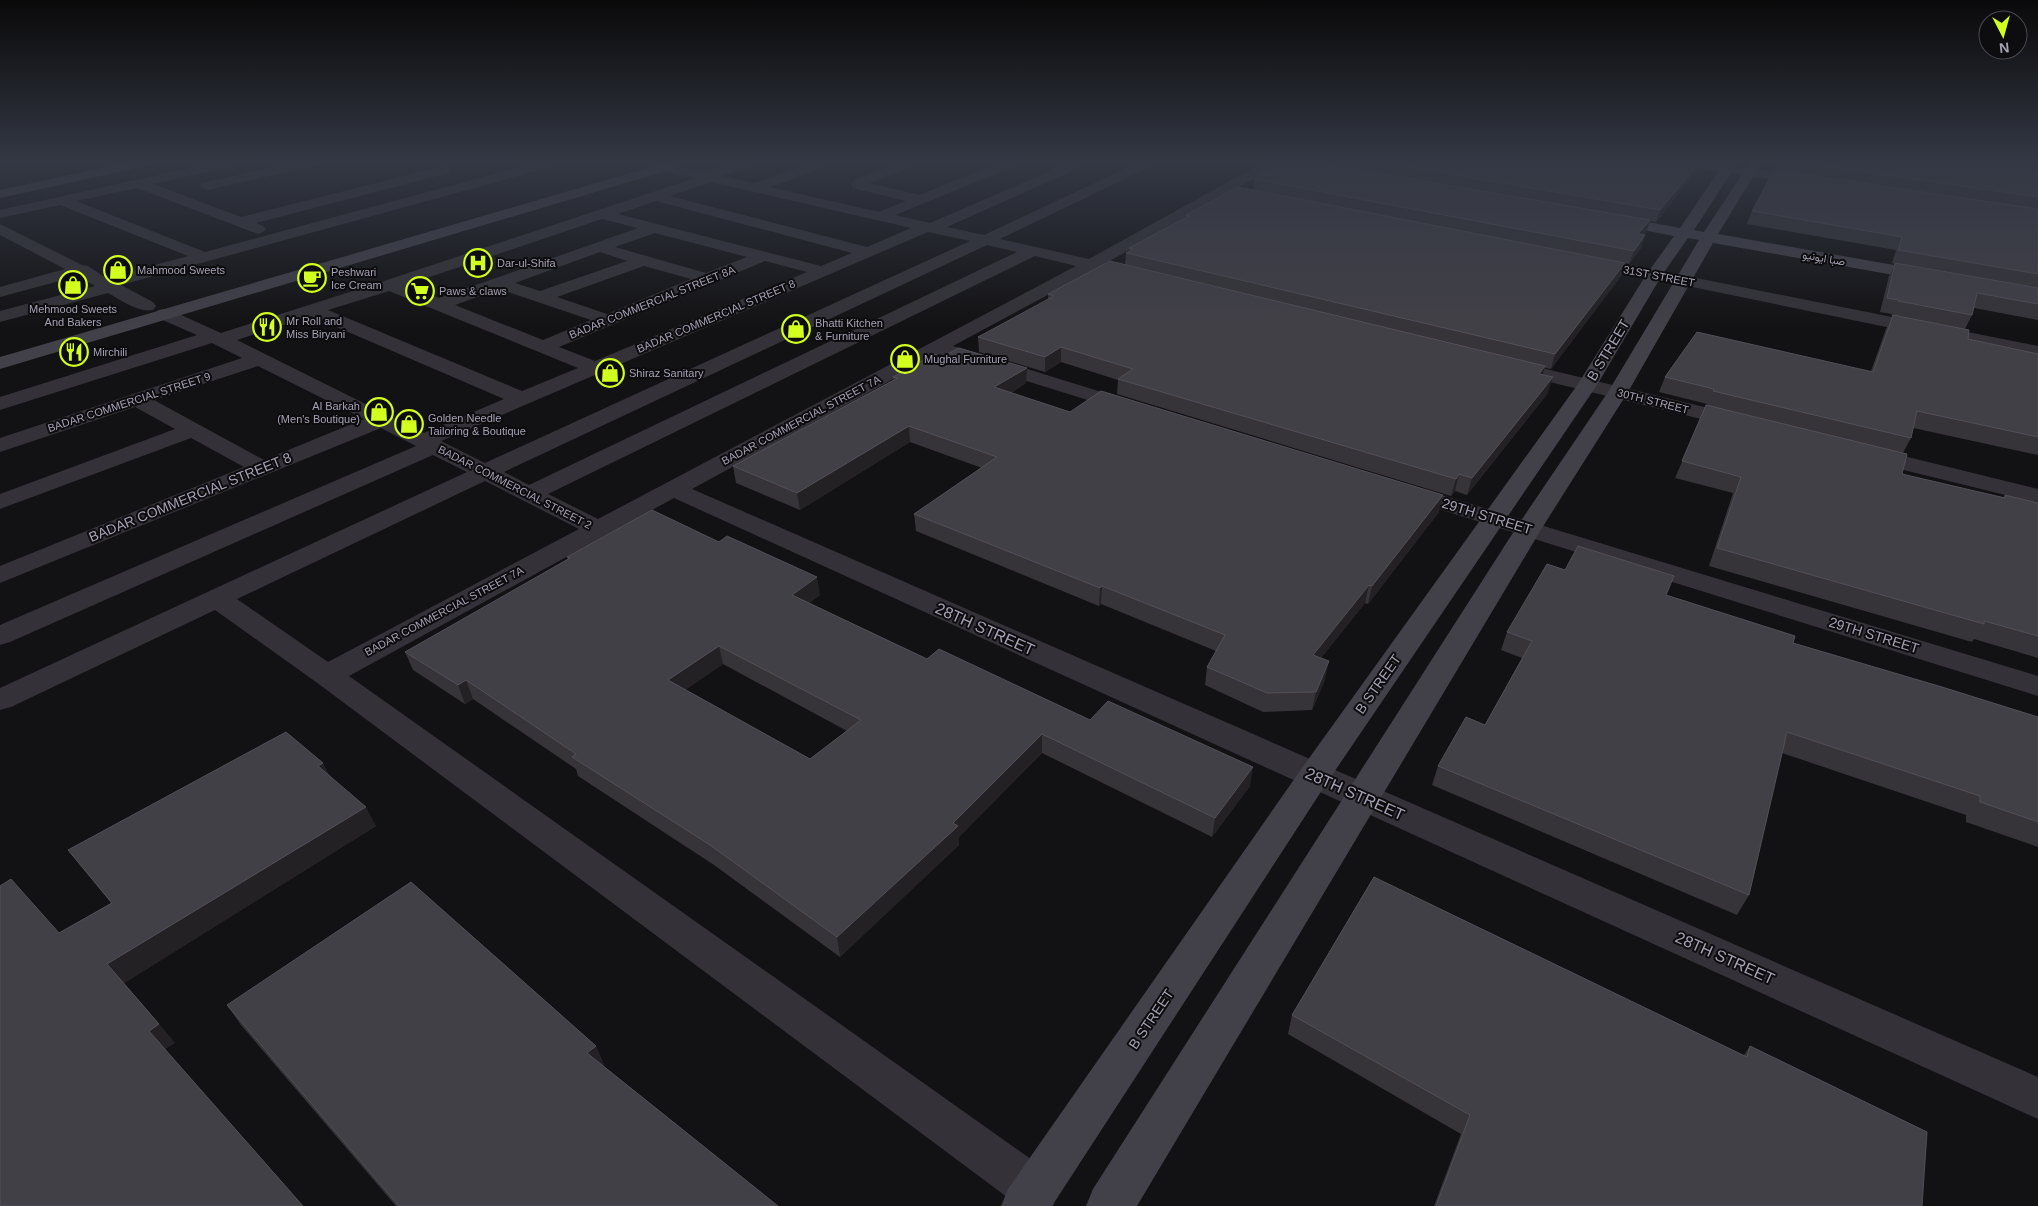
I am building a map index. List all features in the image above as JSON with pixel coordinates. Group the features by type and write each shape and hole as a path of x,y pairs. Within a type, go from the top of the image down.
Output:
{"street":[{"path":"106,218 204,257"},
{"path":"231,218 278,236"},
{"path":"241,222 256,218"},
{"path":"0,317 344,218"},
{"path":"0,348 448,218"},
{"path":"0,363 489,218"},
{"path":"0,404 217,337 312,310 588,218"},
{"path":"617,218 822,271"},
{"path":"739,218 868,252"},
{"path":"891,218 1150,278"},
{"name":"BADAR COMMERCIAL STREET 8","path":"0,636 428,444 522,399 950,218"},
{"path":"0,700 1031,218"},
{"name":"BADAR COMMERCIAL STREET 7A","path":"327,675 597,528 1092,264 1172,218"},
{"name":"صبا ایونیو","path":"1624,218 1941,274"},
{"name":"B STREET","path":"1110,1206 1529,528 1602,389 1668,277 1707,218"},
{"path":"440,304 653,228"},
{"path":"1,231 82,270 147,306"},
{"path":"534,236 644,260 708,279"},
{"path":"528,494 1033,251"},
{"name":"BADAR COMMERCIAL STREET 8A","path":"542,347 762,256"},
{"name":"31ST STREET","path":"1567,258 2038,352"},
{"path":"541,298 644,260"},
{"path":"0,292 82,270"},
{"path":"498,283 608,320"},
{"path":"390,285 595,368"},
{"path":"312,310 522,399"},
{"name":"BADAR COMMERCIAL STREET 2","path":"164,314 217,337 597,528"},
{"path":"935,347 1153,414"},
{"name":"BADAR COMMERCIAL STREET 9","path":"0,445 258,359"},
{"name":"30TH STREET","path":"1490,362 1761,428"},
{"name":"B STREET","path":"1031,1198 1314,776 1493,518 1602,389"},
{"path":"136,399 262,468"},
{"name":"BADAR COMMERCIAL STREET 8","path":"0,575 381,420"},
{"path":"0,502 193,430"},
{"path":"1847,449 2038,496"},
{"name":"29TH STREET","path":"1380,483 2038,686"},
{"name":"28TH STREET","path":"672,489 2038,1098"},
{"path":"217,598 327,675 1031,1198"}],"building":[{"path":"1185,218 1397,218 1625,263 1555,354 1126,253 1133,249 1129,248"},
{"path":"1461,218 1640,218 1650,220 1638,234 1645,235 1634,251"},
{"path":"1794,218 2038,218 2038,274 1898,250 1902,237"},
{"path":"1110,261 1545,366 1539,374 1553,377 1472,478 1459,474 1456,479 1118,379 1133,369 1061,347 1045,357 978,337 1054,296 1048,294"},
{"path":"1895,263 2038,288 2038,304 1977,293 1972,315 1887,298"},
{"path":"1893,315 1969,330 1968,339 2038,354 2038,437 1917,411 1911,438 1713,391 1714,389 1665,377 1697,332 1873,372"},
{"path":"959,348 1027,368 994,387 1070,412 1101,391 1443,495 1372,586 1369,585 1313,655 1329,661 1316,692 1267,693 1207,667 1225,635 1102,586 1100,588 914,514 997,457 909,426 797,493 733,466 898,378 893,377 934,354 942,357"},
{"path":"1706,405 1907,454 1902,474 2005,498 2005,495 2038,503 2038,636 1984,621 1984,624 1717,548 1741,477 1682,461"},
{"path":"652,510 719,542 727,536 817,577 792,595 927,659 939,649 1090,720 1108,701 1253,767 1215,818 1042,734 953,823 958,826 837,937 710,845 572,757 576,754 466,680 458,685 405,652 570,558 567,557","holes":["719,646 861,720 810,759 668,680"]},
{"path":"1578,546 1674,576 1666,595 1795,636 1793,643 2038,717 2038,822 1980,802 1980,796 1787,732 1749,895 1438,766 1466,717 1485,725 1532,641 1507,632 1547,564 1565,570"},
{"path":"286,732 323,763 318,766 366,807 107,964 159,1024 149,1031 303,1206 0,1206 0,886 11,879 59,933 112,903 68,850"},
{"path":"1374,877 1747,1057 1750,1046 1927,1132 1922,1206 1436,1206 1470,1115 1292,1015"},
{"path":"411,882 596,1046 587,1053 778,1206 399,1206 227,1005"}],"place":[{"name":"Dar-ul-Shifa","path":"478,263"},
{"name":"Mahmood Sweets","path":"118,270"},
{"name":"Peshwari Ice Cream","path":"312,278"},
{"name":"Mehmood Sweets And Bakers","path":"73,285"},
{"name":"Paws & claws","path":"420,291"},
{"name":"Mr Roll and Miss Biryani","path":"267,327"},
{"name":"Bhatti Kitchen & Furniture","path":"796,329"},
{"name":"Mirchili","path":"74,352"},
{"name":"Mughal Furniture","path":"905,359"},
{"name":"Shiraz Sanitary","path":"610,373"},
{"name":"Al Barkah (Men's Boutique)","path":"379,412"},
{"name":"Golden Needle Tailoring & Boutique","path":"409,424"}]}
